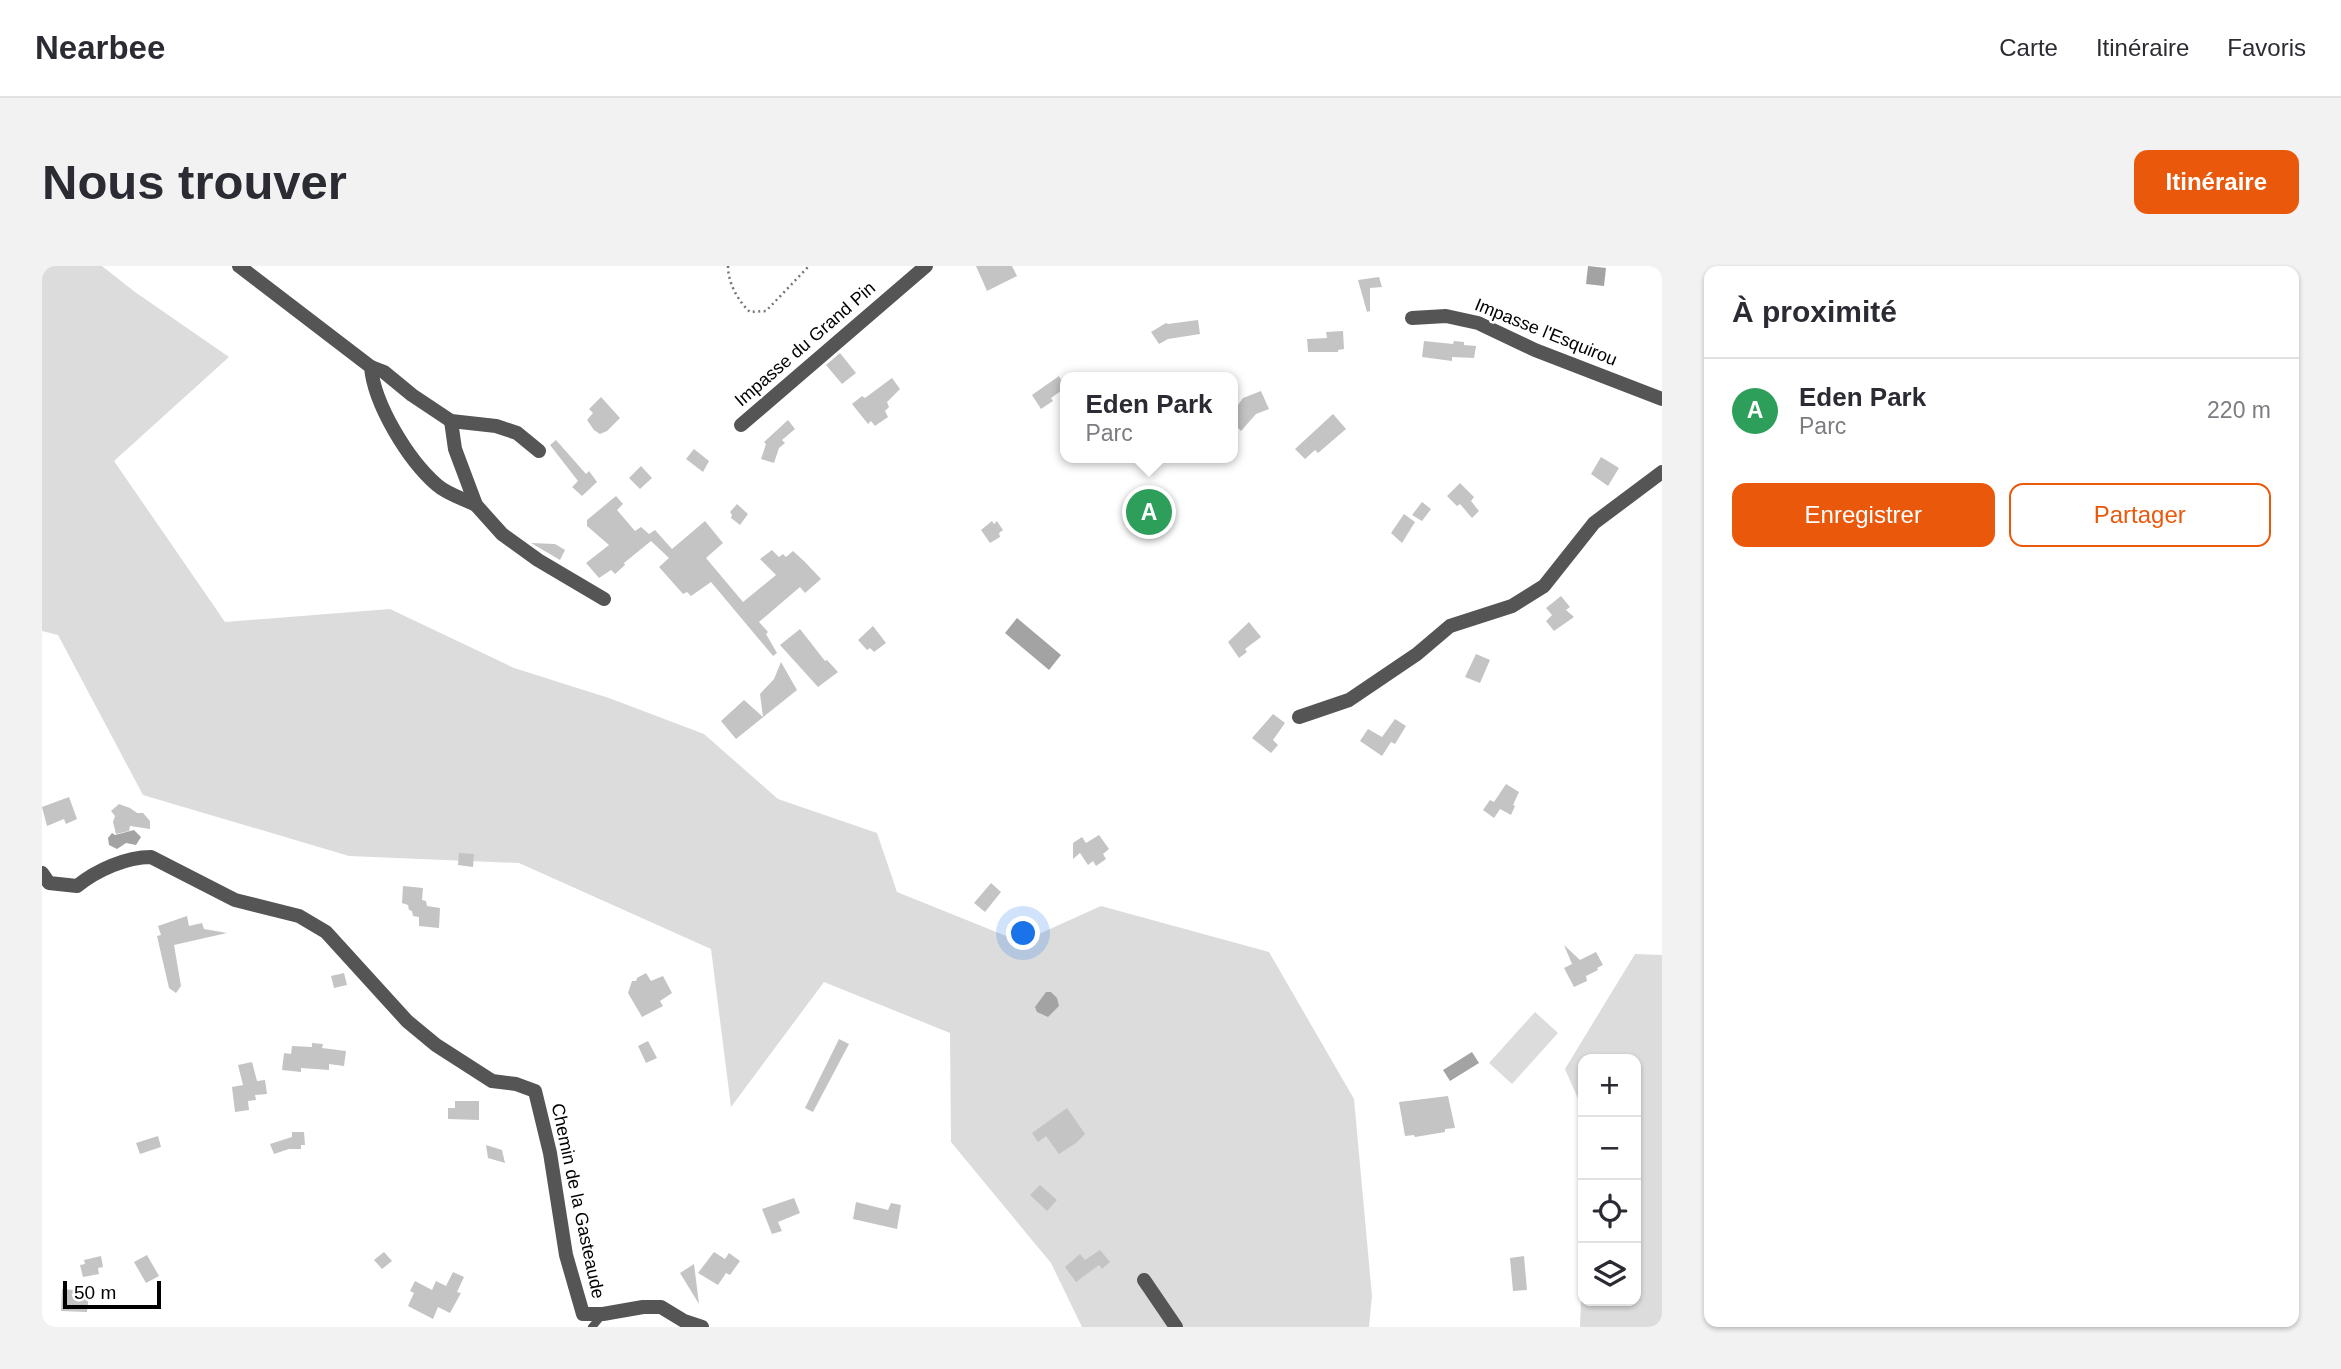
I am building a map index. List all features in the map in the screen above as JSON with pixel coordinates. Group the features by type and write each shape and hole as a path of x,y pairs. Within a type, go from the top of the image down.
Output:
{"street":[{"path":"239,266 371,367 384,372 451,421 496,426 517,433 539,451"},
{"name":"Impasse du Grand Pin","path":"741,425 926,266"},
{"name":"Impasse l'Esquirou","path":"1412,318 1446,316 1478,323 1535,350 1662,399"},
{"path":"371,367 376,394 398,435 417,462 438,486 476,505"},
{"path":"451,421 455,449 476,505 502,534 529,554 604,599"},
{"path":"1299,717 1349,700 1417,654 1450,626 1512,606 1544,586 1594,523 1662,472"},
{"name":"Chemin de la Gasteaude","path":"42,873 49,883 77,886 88,877 113,866 139,857 151,857 235,900 299,916 326,932 399,1013 436,1045 492,1081 516,1084 535,1091 550,1153 566,1255 583,1314 661,1307 684,1321 702,1327"},
{"path":"1144,1280 1176,1327"}],"lane":[{"path":"592,1327 603,1314"}],"path":[{"path":"728,266 739,302 750,312 766,311 809,266"}],"shaded area":[{"path":"42,266 102,266 229,357 114,461 225,622 390,609 514,668 609,698 704,734 778,799 877,833 897,892 1021,942 1101,906 1269,952 1354,1099 1372,1296 1369,1327 1082,1327 1051,1263 951,1142 950,1033 824,982 731,1107 711,949 519,863 349,856 143,795 58,635 42,631"},
{"path":"1588,266 1606,268 1604,286 1586,284"},
{"path":"1017,618 1061,655 1049,670 1005,633"},
{"path":"134,830 141,837 136,845 126,843 117,849 109,845 108,838 112,833 115,835"},
{"path":"1635,954 1662,955 1662,1327 1580,1327 1581,1306 1641,1306 1641,1054 1578,1054 1578,1099 1565,1069"},
{"path":"1046,992 1051,992 1057,998 1059,1006 1048,1017 1037,1012 1035,1007"},
{"path":"1535,1012 1558,1033 1512,1084 1489,1063"},
{"path":"1472,1052 1479,1063 1450,1081 1443,1070"}],"building":[{"path":"976,266 1012,266 1017,276 987,291"},
{"path":"1379,277 1382,287 1370,288 1370,311 1367,312 1358,280"},
{"path":"1198,320 1200,334 1168,339 1159,344 1151,332 1166,323"},
{"path":"1343,331 1344,349 1338,352 1308,352 1307,339 1327,338 1326,332"},
{"path":"1424,341 1453,344 1454,341 1476,346 1474,358 1452,357 1452,361 1422,357"},
{"path":"840,353 856,373 842,384 826,365"},
{"path":"1059,376 1060,392 1051,398 1053,401 1041,409 1032,395"},
{"path":"892,378 900,389 887,402 889,407 885,411 888,417 875,426 871,421 868,424 852,404"},
{"path":"1261,391 1269,409 1256,414 1241,431 1238,428 1238,405 1243,398"},
{"path":"601,397 620,418 600,434 587,420 593,413 589,409"},
{"path":"1333,414 1346,429 1318,453 1315,450 1305,459 1295,449"},
{"path":"788,420 795,429 782,440 785,443 779,448 774,463 761,459 766,444 764,442"},
{"path":"556,440 586,474 589,471 597,482 582,496 572,487 578,481 550,445"},
{"path":"694,449 709,461 703,472 686,459"},
{"path":"1601,457 1619,468 1608,486 1591,474"},
{"path":"641,466 652,478 640,489 629,478"},
{"path":"1460,483 1474,497 1471,501 1479,511 1472,518 1460,504 1457,506 1447,496"},
{"path":"616,496 623,504 617,510 635,531 641,527 649,534 655,530 672,549 705,521 723,543 706,558 743,602 776,575 760,559 772,550 779,557 783,554 786,557 793,551 805,562 821,579 805,593 800,587 759,622 768,632 766,634 777,653 773,656 711,582 691,596 687,592 683,594 659,567 669,558 651,541 615,574 611,570 599,578 586,563 609,545 587,526 587,520"},
{"path":"1422,502 1431,509 1422,521 1412,515"},
{"path":"737,504 748,514 740,525 731,518 730,512"},
{"path":"1404,514 1415,522 1402,543 1391,533"},
{"path":"992,521 994,524 997,521 1003,530 999,533 1000,537 990,543 981,530"},
{"path":"531,543 555,544 565,550 560,560"},
{"path":"1561,596 1570,607 1566,610 1574,617 1554,631 1546,621 1552,615 1546,608"},
{"path":"1249,622 1261,637 1245,649 1247,652 1239,658 1228,642"},
{"path":"873,626 886,643 874,652 870,648 867,650 858,640"},
{"path":"800,629 825,661 838,672 818,687 780,645"},
{"path":"1476,654 1490,660 1480,683 1465,677"},
{"path":"781,662 797,690 736,739 721,721 744,700 763,717 760,694 774,679"},
{"path":"1273,714 1285,723 1273,740 1278,745 1271,753 1252,738"},
{"path":"1395,719 1406,726 1395,744 1391,742 1382,756 1360,741 1368,729 1382,737"},
{"path":"1506,784 1519,792 1513,805 1515,806 1511,815 1500,809 1494,818 1483,810 1490,800 1494,802"},
{"path":"69,797 77,819 66,824 64,819 47,826 42,807"},
{"path":"119,804 137,813 143,813 150,821 150,829 130,826 129,831 116,834 113,822 115,816 111,811"},
{"path":"1099,835 1109,849 1103,854 1106,859 1096,866 1093,861 1088,865 1080,853 1073,859 1073,843 1082,837 1086,843"},
{"path":"459,853 474,854 473,867 458,865"},
{"path":"991,883 1001,892 985,912 974,903"},
{"path":"403,886 423,888 422,900 426,901 427,906 440,908 439,928 419,926 419,917 413,916 408,905 402,903"},
{"path":"187,916 189,926 202,923 204,929 227,933 174,945 181,986 176,993 169,988 157,936 161,935 158,926"},
{"path":"1564,945 1580,960 1596,952 1603,965 1586,976 1587,981 1574,987 1564,968 1572,964"},
{"path":"344,973 347,985 334,988 331,976"},
{"path":"646,973 651,981 663,976 672,993 660,1001 663,1006 642,1017 628,993 632,981"},
{"path":"839,1039 849,1044 813,1112 805,1108"},
{"path":"648,1041 657,1058 646,1063 638,1046"},
{"path":"312,1043 323,1044 322,1048 346,1051 344,1066 329,1064 329,1070 301,1068 301,1072 282,1070 284,1053 291,1054 292,1046 312,1047"},
{"path":"252,1062 257,1081 265,1080 267,1094 255,1095 256,1100 248,1101 249,1110 235,1112 232,1087 243,1085 238,1065"},
{"path":"1448,1096 1455,1128 1415,1137 1405,1136 1399,1102"},
{"path":"455,1101 479,1101 479,1120 448,1119 448,1108 455,1108"},
{"path":"1067,1108 1085,1134 1059,1154 1046,1136 1038,1142 1032,1133"},
{"path":"292,1132 304,1132 305,1145 301,1145 301,1149 289,1149 274,1154 270,1144 292,1137"},
{"path":"158,1136 161,1147 140,1154 136,1143"},
{"path":"486,1145 502,1150 505,1163 488,1158"},
{"path":"1040,1185 1057,1200 1047,1211 1030,1195"},
{"path":"794,1198 800,1213 778,1222 782,1231 772,1234 762,1209"},
{"path":"856,1202 888,1210 891,1203 901,1205 897,1229 853,1219"},
{"path":"1100,1250 1110,1262 1102,1269 1099,1265 1076,1282 1065,1267 1080,1254 1085,1260"},
{"path":"384,1252 392,1261 382,1269 374,1260"},
{"path":"714,1252 725,1259 729,1253 740,1261 730,1275 726,1273 718,1285 698,1273"},
{"path":"147,1255 159,1276 146,1283 134,1262"},
{"path":"101,1256 103,1267 98,1268 99,1274 83,1277 80,1265 85,1264 84,1260"},
{"path":"1524,1256 1527,1290 1513,1291 1510,1258"},
{"path":"694,1264 699,1304 680,1273"},
{"path":"453,1272 464,1277 457,1292 461,1293 450,1313 438,1307 433,1319 408,1306 414,1293 410,1291 415,1281 432,1290 436,1281 446,1286"},
{"path":"75,1284 90,1285 87,1312 61,1311 62,1289 74,1290"}],"place":[{"name":"Eden Park","path":"1149,512"}]}
